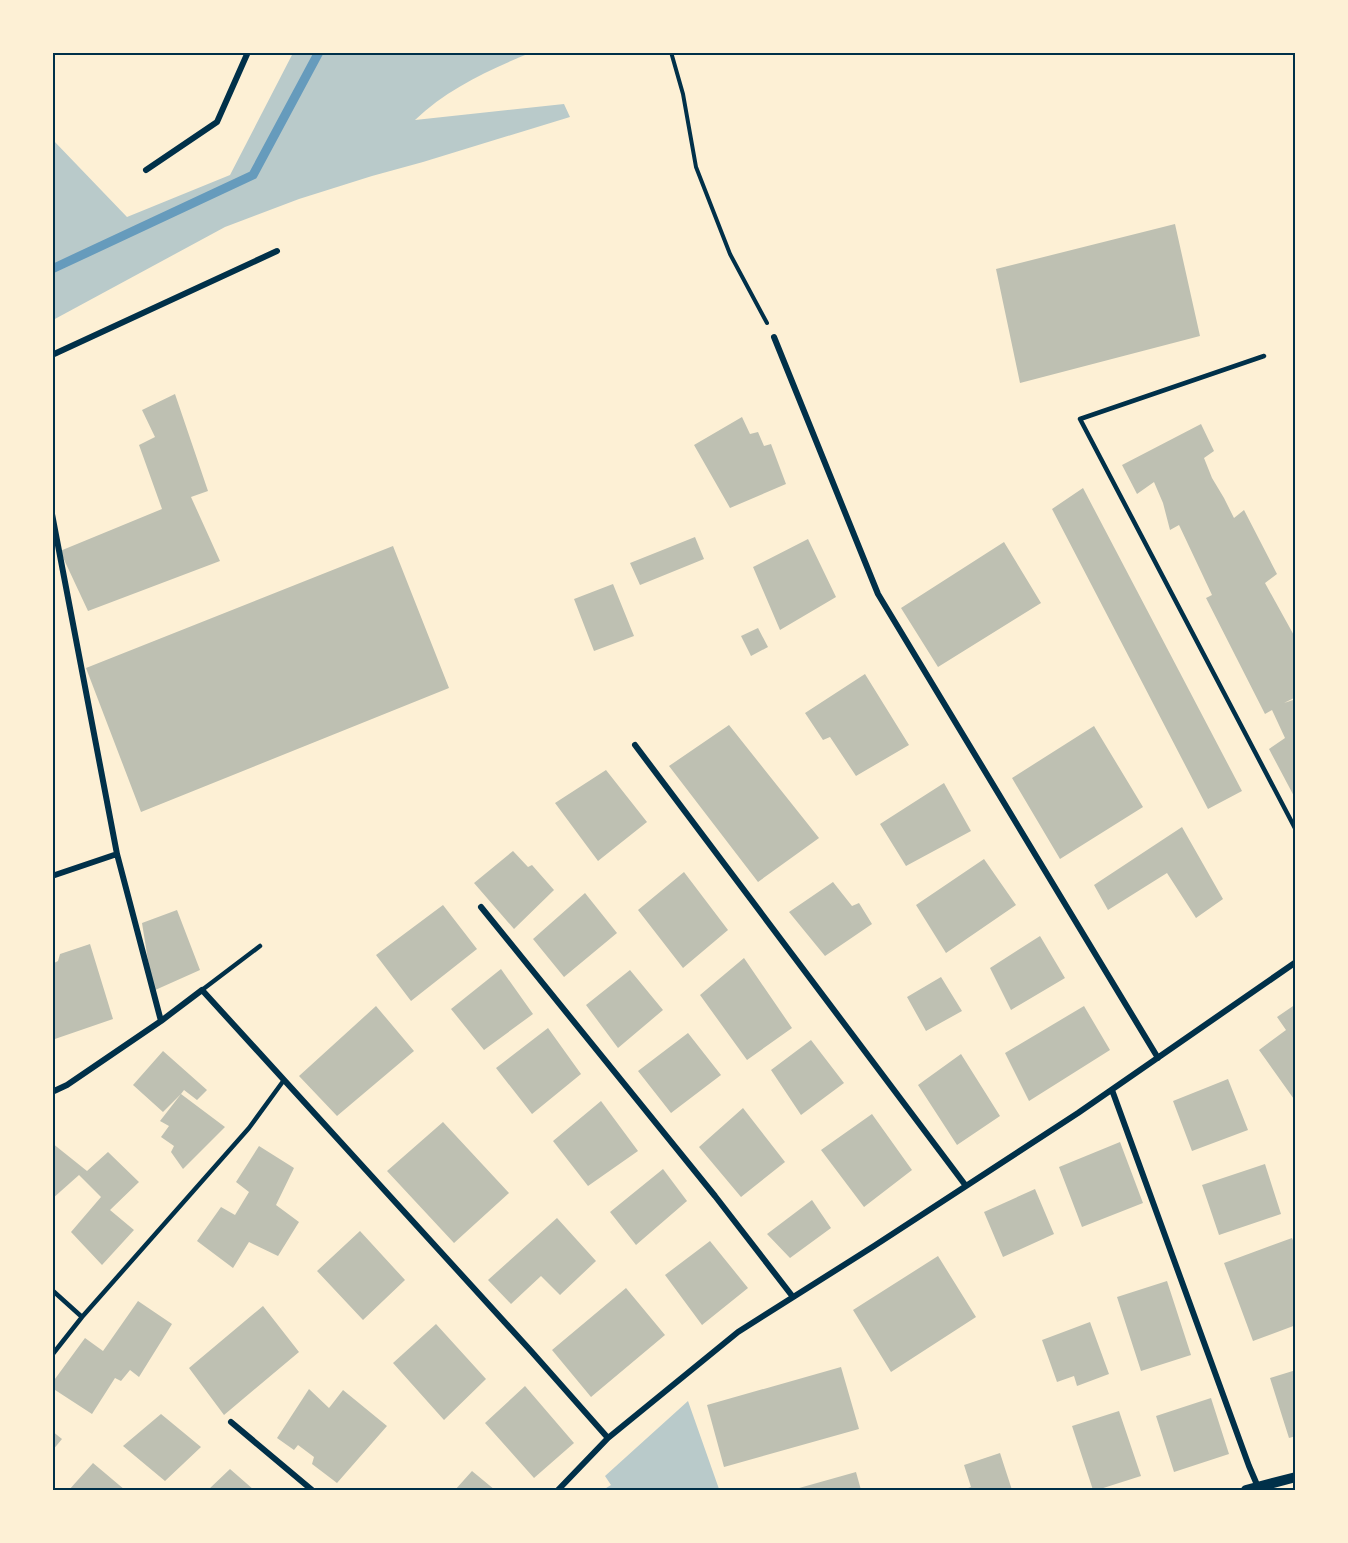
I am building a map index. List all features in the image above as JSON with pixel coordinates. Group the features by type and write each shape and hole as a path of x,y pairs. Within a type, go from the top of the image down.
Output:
{"street":[{"path":"146,170 217,122 248,52"},
{"path":"52,355 277,251"},
{"path":"774,337 878,594 1158,1058"},
{"path":"52,514 117,854 160,1021"},
{"path":"635,745 966,1186"},
{"path":"52,876 117,854"},
{"path":"481,907 715,1196 793,1297"},
{"path":"558,1491 608,1438 738,1332 1112,1090 1296,962"},
{"path":"52,1092 67,1085 202,990 608,1438"},
{"path":"1112,1090 1258,1487"},
{"path":"231,1422 312,1491"},
{"path":"1246,1491 1296,1477"}],"lane":[{"path":"1264,356 1080,419 1296,830"},
{"path":"202,990 260,946"},
{"path":"52,1355 82,1317 249,1128 284,1080"},
{"path":"52,1290 82,1317"}],"path":[{"path":"671,52 683,94 696,167 712,212 729,254 774,337"}],"shaded area":[{"path":"293,53 530,53 484,73 441,99 415,120 564,104 570,117 299,199 225,227 53,320 53,140 127,217 230,175"},
{"path":"688,1401 719,1489 603,1490 611,1485 605,1476"}],"building":[{"path":"1175,224 1200,336 1020,383 996,269"},
{"path":"175,394 208,491 191,497 220,561 88,611 60,551 162,509 139,445 155,437 142,410"},
{"path":"742,417 750,434 758,432 764,446 771,444 786,484 730,508 694,445"},
{"path":"1201,424 1214,451 1204,458 1212,478 1234,518 1244,510 1277,574 1265,583 1296,639 1296,697 1284,703 1296,699 1296,800 1269,749 1285,738 1272,710 1265,714 1206,598 1212,595 1179,525 1170,530 1163,503 1154,482 1137,494 1122,465"},
{"path":"1083,488 1242,791 1208,809 1052,509"},
{"path":"695,537 704,559 640,585 630,563"},
{"path":"808,539 836,597 780,630 753,567"},
{"path":"1004,542 1041,603 938,667 901,608"},
{"path":"393,546 449,688 141,812 86,668"},
{"path":"613,584 634,636 594,651 574,599"},
{"path":"758,628 768,647 751,656 741,636"},
{"path":"865,674 909,745 856,776 830,737 823,740 805,713"},
{"path":"729,725 819,838 758,882 669,766"},
{"path":"1094,726 1143,807 1060,859 1012,778"},
{"path":"606,770 647,822 598,861 555,803"},
{"path":"944,783 971,831 906,866 880,824"},
{"path":"1182,827 1223,899 1196,918 1167,873 1108,910 1094,885"},
{"path":"513,851 528,867 532,865 554,890 514,929 474,883"},
{"path":"984,859 1016,905 946,953 916,905"},
{"path":"684,872 728,930 683,968 638,910"},
{"path":"833,882 852,906 859,903 872,924 825,956 789,912"},
{"path":"585,893 617,933 564,977 533,939"},
{"path":"443,905 477,949 411,1001 376,955"},
{"path":"177,910 200,970 153,991 142,923"},
{"path":"1040,936 1065,978 1011,1010 990,968"},
{"path":"90,944 113,1019 52,1040 52,964 58,961 60,954"},
{"path":"744,958 792,1028 747,1060 700,995"},
{"path":"501,969 533,1014 484,1050 451,1009"},
{"path":"630,970 663,1010 618,1048 586,1005"},
{"path":"941,977 962,1011 926,1031 907,997"},
{"path":"1296,1004 1296,1102 1259,1050 1286,1030 1277,1017"},
{"path":"376,1006 414,1051 337,1116 299,1076"},
{"path":"1084,1006 1110,1050 1029,1101 1005,1053"},
{"path":"548,1028 581,1074 532,1114 496,1068"},
{"path":"688,1033 721,1075 671,1113 638,1071"},
{"path":"811,1040 844,1083 801,1115 771,1070"},
{"path":"163,1051 207,1090 197,1100 184,1090 163,1112 133,1085"},
{"path":"961,1054 1000,1116 957,1145 918,1085"},
{"path":"1228,1079 1248,1130 1192,1151 1173,1101"},
{"path":"181,1094 225,1127 183,1169 171,1152 174,1146 161,1137 169,1126 160,1121"},
{"path":"601,1101 638,1151 588,1186 553,1141"},
{"path":"743,1108 785,1162 741,1197 699,1147"},
{"path":"872,1114 912,1170 864,1207 821,1150"},
{"path":"443,1122 509,1193 454,1243 387,1171"},
{"path":"1120,1142 1143,1203 1082,1227 1059,1167"},
{"path":"52,1143 87,1171 108,1152 139,1182 110,1210 134,1230 102,1265 71,1232 101,1197 79,1175 52,1199"},
{"path":"259,1146 294,1168 276,1205 299,1222 278,1256 249,1242 233,1268 197,1241 221,1207 235,1215 249,1192 236,1182"},
{"path":"1265,1164 1281,1214 1219,1235 1202,1185"},
{"path":"663,1169 687,1201 636,1245 610,1212"},
{"path":"1035,1189 1054,1234 1003,1257 984,1212"},
{"path":"812,1200 831,1228 790,1258 767,1234"},
{"path":"557,1218 596,1261 560,1295 541,1276 511,1304 488,1280"},
{"path":"360,1231 405,1280 363,1320 317,1271"},
{"path":"1292,1238 1296,1248 1296,1325 1253,1341 1224,1263"},
{"path":"710,1241 748,1288 702,1325 665,1275"},
{"path":"938,1256 976,1317 891,1372 853,1310"},
{"path":"1167,1281 1191,1355 1141,1371 1117,1297"},
{"path":"626,1288 665,1335 591,1397 552,1350"},
{"path":"138,1301 172,1324 139,1377 130,1370 121,1381 115,1378 92,1414 52,1388 52,1383 85,1338 103,1351"},
{"path":"263,1306 299,1352 224,1415 189,1368"},
{"path":"1090,1322 1109,1374 1077,1386 1074,1376 1057,1382 1042,1340"},
{"path":"436,1324 486,1379 444,1420 393,1363"},
{"path":"841,1367 859,1429 724,1467 707,1405"},
{"path":"1296,1370 1296,1436 1289,1438 1270,1378"},
{"path":"525,1386 574,1443 534,1478 485,1423"},
{"path":"309,1389 329,1408 343,1390 387,1426 337,1483 312,1464 314,1457 298,1445 294,1450 277,1438"},
{"path":"1211,1398 1229,1454 1174,1472 1156,1416"},
{"path":"1119,1411 1141,1476 1093,1490 1072,1426"},
{"path":"161,1414 201,1447 165,1481 123,1446"},
{"path":"52,1431 62,1439 52,1451"},
{"path":"1000,1453 1012,1490 962,1490 971,1487 964,1465"},
{"path":"93,1463 125,1490 69,1490"},
{"path":"230,1469 254,1490 208,1490"},
{"path":"472,1471 495,1490 455,1490"},
{"path":"856,1472 861,1490 792,1490"}],"waterway":[{"path":"52,269 253,175 319,52"}]}
